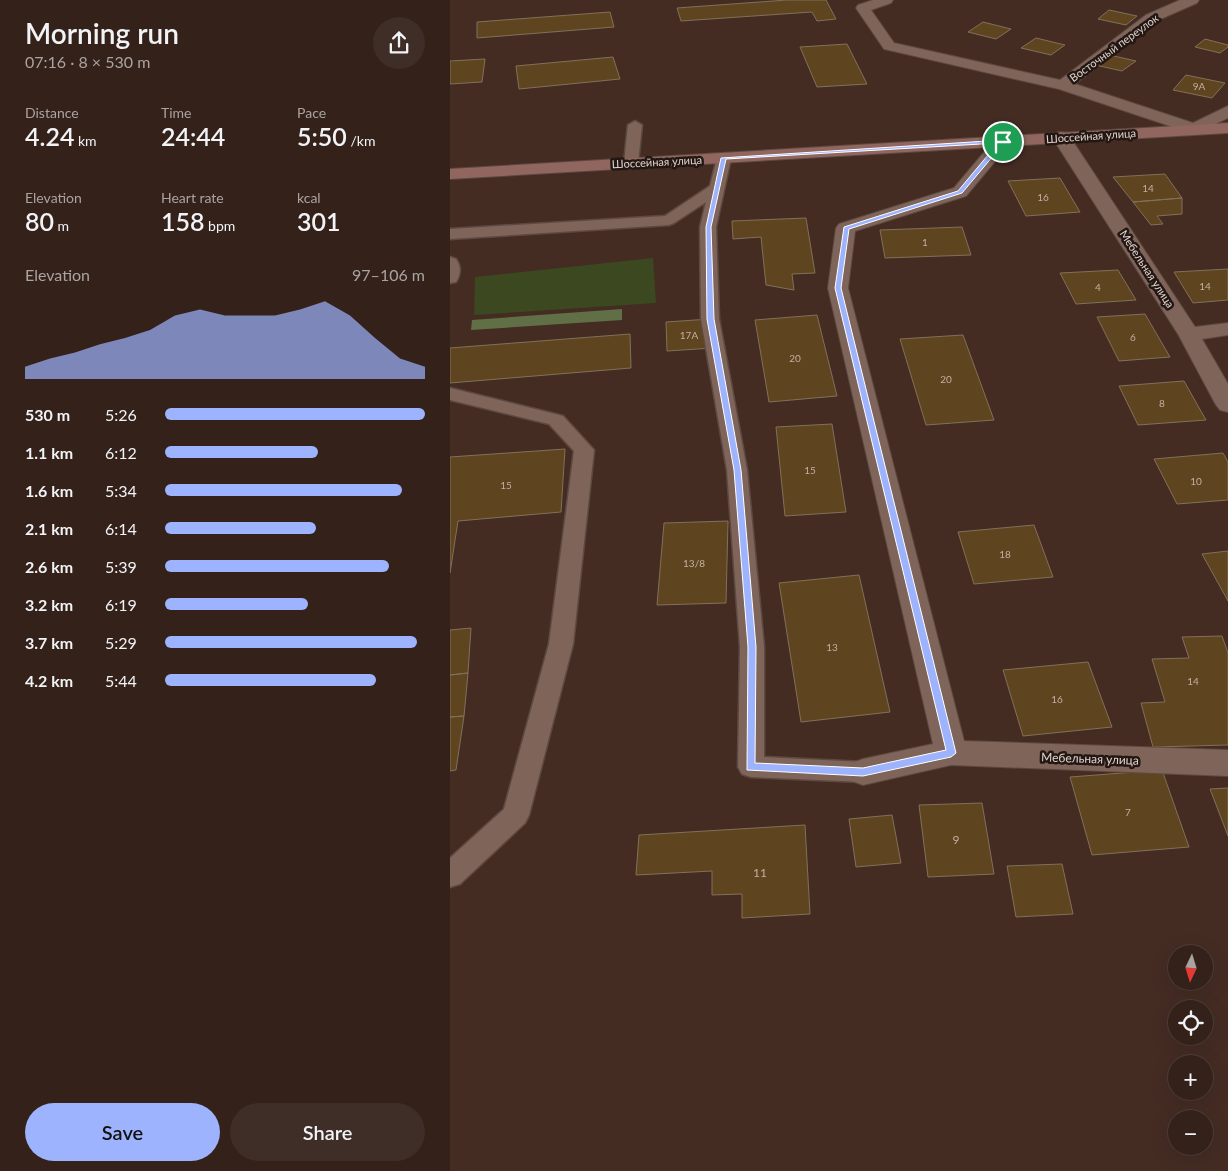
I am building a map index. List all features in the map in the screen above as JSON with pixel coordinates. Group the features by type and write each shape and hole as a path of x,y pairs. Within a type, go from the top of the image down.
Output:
{"main road":[{"name":"Шоссейная улица","path":"450,174 1228,128"}],"street":[{"name":"Шоссейная улица","path":"886,0 863,8 890,46 1063,85 1194,129"},
{"name":"Восточный переулок","path":"1063,85 1151,18 1192,0"},
{"path":"1194,129 1228,111"},
{"name":"Мебельная улица","path":"1061,137 1189,334 1228,405"},
{"path":"951,753 838,288 846,228 960,192 1003,142"},
{"path":"1189,334 1228,329"},
{"name":"Мебельная улица","path":"863,772 951,753 1228,763"}],"lane":[{"path":"631,163 635,125"},
{"path":"724,158 708,227 710,319 737,470 752,647 751,767 863,772"},
{"path":"450,234 668,220 717,188"},
{"path":"450,262 452,267 450,278"},
{"path":"450,394 556,420 584,450 562,644 516,815 450,875"}],"green space":[{"path":"653,258 656,303 474,315 475,277"},
{"path":"622,309 622,320 471,330 472,320"}],"building":[{"path":"787,0 826,0 836,19 817,21 812,12 681,21 677,8"},
{"path":"1109,10 1137,16 1126,25 1098,19"},
{"path":"610,12 614,27 477,38 477,22"},
{"path":"983,22 1011,29 996,39 968,32"},
{"path":"1036,38 1065,45 1051,55 1021,48"},
{"path":"1205,39 1228,45 1228,47 1220,53 1195,47"},
{"path":"847,44 867,84 817,87 800,47"},
{"path":"1105,54 1136,61 1122,71 1091,64"},
{"path":"613,57 620,79 519,89 516,66"},
{"path":"485,59 482,82 450,84 450,61"},
{"path":"1186,75 1225,83 1212,98 1173,90"},
{"path":"1165,174 1182,198 1133,202 1113,177"},
{"path":"1060,178 1080,212 1026,216 1008,181"},
{"path":"1182,198 1182,214 1157,216 1163,224 1151,225 1133,202"},
{"path":"806,218 815,273 792,274 794,290 766,285 761,237 733,239 732,221"},
{"path":"962,227 971,255 885,258 880,230"},
{"path":"1228,269 1228,300 1193,303 1174,272"},
{"path":"1118,270 1136,300 1076,304 1060,273"},
{"path":"1145,314 1170,357 1119,361 1097,317"},
{"path":"817,315 837,396 769,402 755,320"},
{"path":"710,319 713,348 667,351 666,322"},
{"path":"630,334 631,368 450,383 450,348"},
{"path":"963,335 994,420 926,425 900,339"},
{"path":"1184,381 1206,420 1138,425 1119,386"},
{"path":"832,424 846,512 785,516 776,427"},
{"path":"565,449 561,512 458,521 450,573 450,457"},
{"path":"1223,453 1228,462 1228,500 1177,504 1154,459"},
{"path":"728,521 726,603 657,605 664,523"},
{"path":"1034,525 1053,577 974,584 958,532"},
{"path":"1228,551 1228,601 1202,554"},
{"path":"859,575 890,712 801,722 779,583"},
{"path":"471,628 468,673 450,675 450,630"},
{"path":"1222,636 1228,653 1228,745 1153,747 1141,703 1165,702 1152,659 1189,658 1182,637"},
{"path":"1088,662 1112,727 1023,736 1003,670"},
{"path":"468,673 464,716 450,717 450,675"},
{"path":"464,716 456,770 450,771 450,717"},
{"path":"1162,770 1189,847 1092,855 1070,777"},
{"path":"1228,788 1228,836 1210,789"},
{"path":"982,803 994,874 928,877 919,805"},
{"path":"892,815 901,863 856,867 849,819"},
{"path":"805,825 810,914 742,918 742,894 712,895 712,871 636,875 639,835"},
{"path":"1062,864 1073,914 1016,917 1007,866"}],"route":[{"path":"1003,142 960,192 846,228 838,288 951,753 863,772 751,767 752,647 737,470 710,319 708,227 724,158 1003,142"}]}
